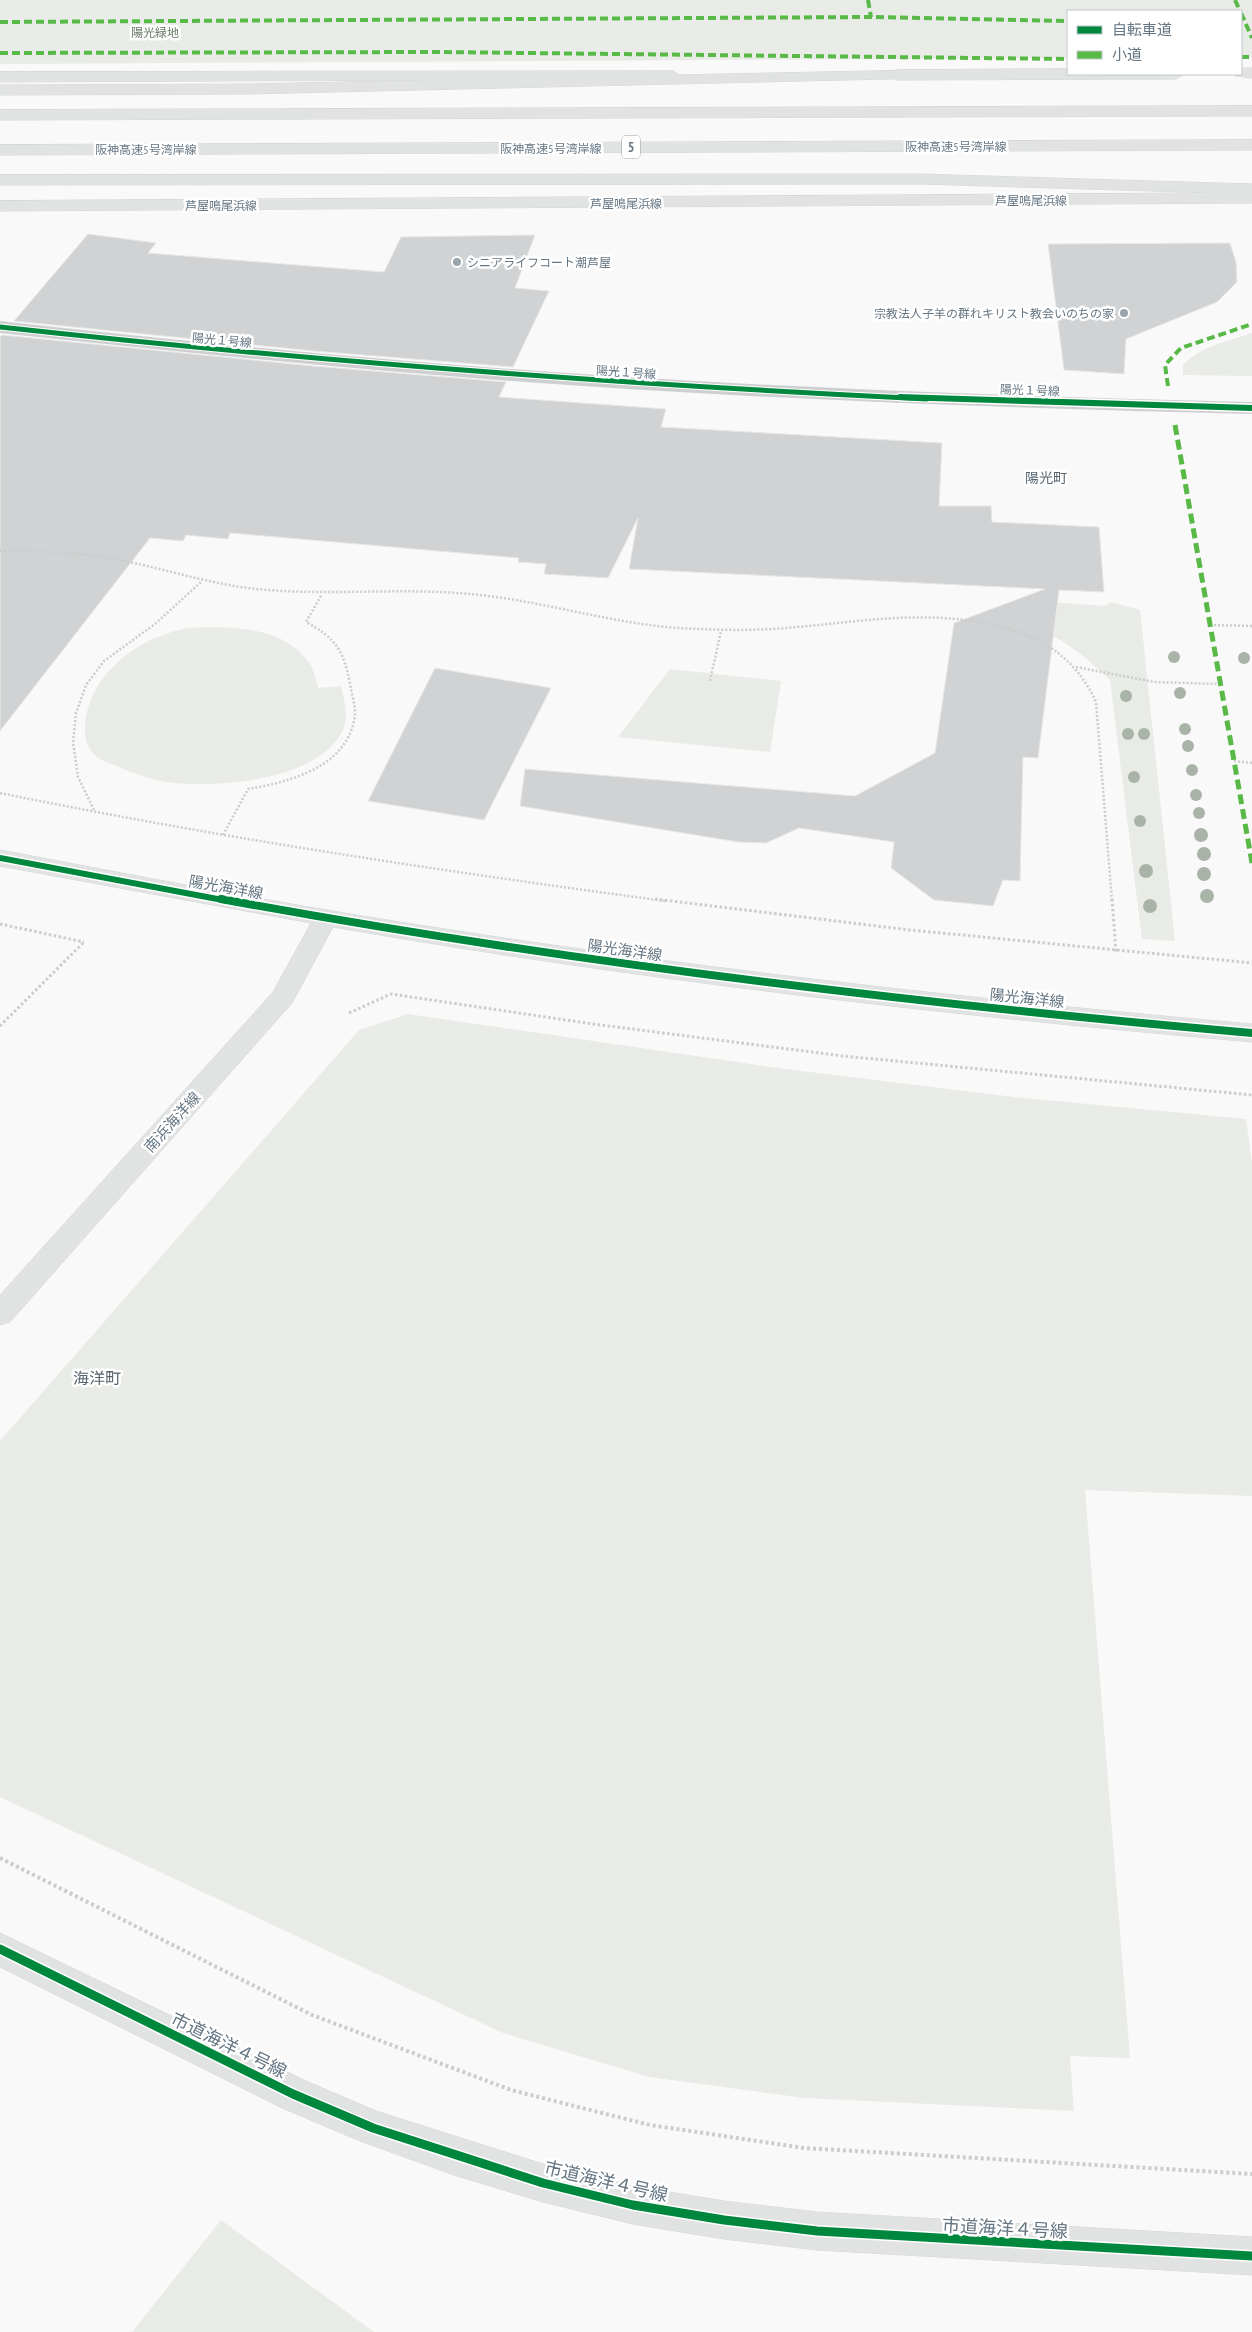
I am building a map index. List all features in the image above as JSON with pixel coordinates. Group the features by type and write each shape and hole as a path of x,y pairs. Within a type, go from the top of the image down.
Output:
{"main road":[{"path":"0,77 1067,74"},
{"path":"0,90 248,89 925,75"},
{"name":"5","path":"0,116 1252,111"},
{"name":"阪神高速5号湾岸線","path":"0,150 1252,145"},
{"name":"5","path":"7,180 920,179 1252,189"},
{"name":"芦屋鳴尾浜線","path":"0,206 1252,198"},
{"name":"陽光海洋線","path":"0,858 326,918 636,965 884,997 1252,1033"},
{"name":"南浜海洋線","path":"0,1314 284,997 326,918"},
{"name":"市道海洋４号線","path":"0,1949 293,2094 373,2128 457,2157 543,2183 633,2205 724,2220 817,2231 1252,2256"}],"street":[{"name":"陽光１号線","path":"0,327 298,358 619,383 949,399 1252,408"}],"path":[{"path":"0,551 37,551 97,556 138,564 202,581 257,590 322,594 422,591 472,594 519,600 642,624 722,631 802,627 872,618 938,618 983,623 1024,634 1059,652 1075,667 1092,688 1096,702 1116,952"},
{"path":"95,811 77,773 74,718 80,697 103,663 118,649 147,630 202,581"},
{"path":"224,835 248,789 280,783 320,765 340,748 352,730 354,711 343,654 336,641 323,630 306,622 322,594"},
{"path":"1210,625 1252,626"},
{"path":"710,681 722,631"},
{"path":"1075,667 1154,682 1220,684"},
{"path":"1234,761 1252,763"},
{"path":"0,793 224,835 482,877 688,905 900,930 1116,952 1252,963"},
{"path":"0,924 84,942 0,1026"},
{"path":"349,1013 391,994 593,1024 844,1056 1252,1095"},
{"path":"0,1858 312,2015 451,2069 511,2090 578,2107 650,2125 804,2148 1252,2174"}],"green space":[{"name":"陽光緑地","path":"0,0 1252,0 1252,57 1242,57 1242,10 1067,10 1067,58 0,64"},
{"path":"1252,333 1252,376 1183,375 1183,365 1198,353 1215,345"},
{"path":"1020,600 1106,606 1111,602 1140,610 1175,941 1142,939 1110,680 1071,647 1051,634 1026,623"},
{"path":"187,628 238,628 272,635 287,642 300,653 312,668 318,688 341,686 346,719 343,730 331,747 312,761 289,771 264,778 211,784 167,782 141,776 98,758 90,749 87,741 85,723 92,696 104,677 113,666 135,649 160,636"},
{"path":"670,669 781,681 770,752 618,737"},
{"path":"408,1014 785,1069 1014,1097 1246,1119 1252,1162 1252,1496 1085,1490 1130,2058 1070,2056 1074,2111 805,2098 649,2077 503,2033 0,1797 0,1441 359,1030"},
{"path":"221,2220 374,2332 132,2332"}],"building":[{"path":"88,234 156,243 148,253 384,272 401,237 535,235 515,288 549,291 513,367 314,351 14,321"},
{"name":"宗教法人子羊の群れキリスト教会いのちの家","path":"1230,243 1236,262 1237,282 1217,302 1126,339 1124,374 1064,370 1048,244"},
{"path":"2,335 313,366 506,382 499,397 666,409 661,427 942,443 939,506 991,506 992,522 1099,527 1104,592 1059,590 1038,758 1023,757 1020,881 1003,880 993,906 934,900 891,868 894,842 799,828 766,843 738,842 520,806 525,769 855,796 935,753 954,623 1045,589 629,569 638,518 608,578 544,574 546,564 518,562 519,558 230,533 228,539 186,535 183,541 150,538 0,731 0,337"},
{"path":"435,668 551,688 484,820 368,801"}],"marked path":[{"path":"868,0 871,17"},
{"path":"1235,0 1240,10"},
{"path":"1242,15 1252,38"},
{"path":"0,22 871,17 1067,21"},
{"path":"0,53 437,52 1067,59"},
{"path":"1242,57 1252,57"},
{"path":"1168,386 1165,365 1181,348 1252,324"},
{"path":"1175,425 1252,863"}],"cycle path":[{"path":"0,327 312,359 625,383 939,399 1252,408"},
{"path":"0,858 342,921 655,968 1053,1015 1252,1033"},
{"path":"0,1949 293,2094 373,2128 457,2157 543,2183 633,2205 724,2220 817,2231 1252,2256"}],"place":[{"name":"シニアライフコート潮芦屋","path":"457,262"},
{"name":"宗教法人子羊の群れキリスト教会いのちの家","path":"1124,313"}],"district":[{"name":"陽光町","path":"1046,478"},
{"name":"海洋町","path":"97,1378"}]}
